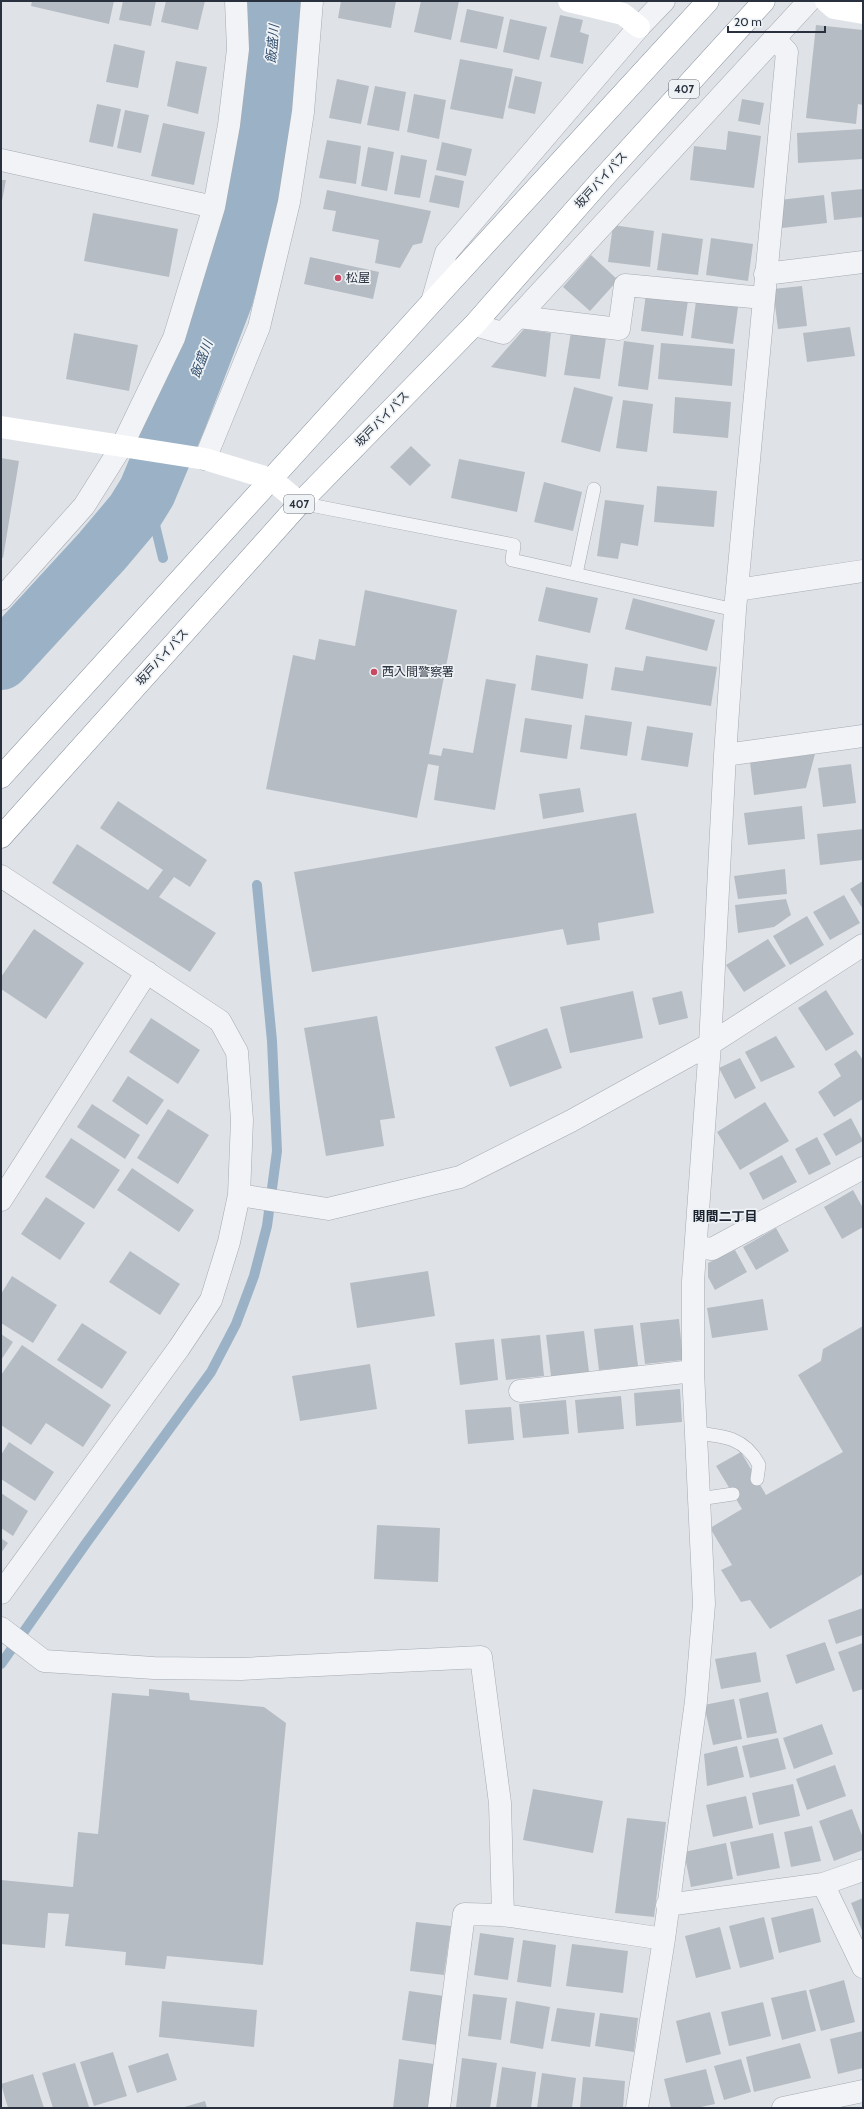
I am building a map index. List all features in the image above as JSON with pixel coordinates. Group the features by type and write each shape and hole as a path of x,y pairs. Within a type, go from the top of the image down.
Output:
{"main road":[{"path":"569,1 623,14 639,27"},
{"path":"1,777 432,302 575,148 708,1"},
{"name":"坂戸バイパス","path":"1,837 300,503 474,325 604,177 764,1"},
{"path":"826,1 834,8 863,13"},
{"path":"1,427 131,446 199,458 271,479 300,503"}],"street":[{"path":"1,599 84,506 131,446 174,338 214,207 229,125 237,56 236,1"},
{"path":"199,458 259,327 289,202 303,112 312,1"},
{"path":"432,302 446,253 639,27 664,1"},
{"path":"474,325 503,333 774,38 810,1"},
{"path":"637,2108 664,1939 667,1905 696,1701 704,1604 693,1370 693,1281 710,1044 725,755 736,600 787,52 774,38"},
{"path":"1,160 214,207"},
{"path":"766,274 863,262"},
{"path":"519,317 619,329 625,285 763,298"},
{"path":"736,600 863,572"},
{"path":"725,755 863,736"},
{"path":"1,876 220,1021 237,1052 242,1120 239,1195 229,1242 211,1300 179,1348 1,1593"},
{"path":"239,1195 328,1209 460,1177 572,1121 710,1044 863,945"},
{"path":"1,1200 147,972"},
{"path":"696,1247 712,1249 863,1168"},
{"path":"520,1391 693,1370"},
{"path":"1,1628 44,1661 154,1668 241,1669 481,1657 500,1803 503,1915"},
{"path":"667,1905 823,1884 863,1870"},
{"path":"823,1884 863,1967"},
{"path":"439,2108 464,1914 503,1915 664,1939"},
{"path":"795,2107 863,2091"}],"lane":[{"path":"576,574 594,489"},
{"path":"300,503 514,545 512,560 576,574 736,600"},
{"path":"696,1433 718,1435 737,1441 747,1448 759,1465 757,1479"},
{"path":"699,1499 733,1494"}],"building":[{"path":"32,1 114,1 109,24 31,6"},
{"path":"123,1 156,1 151,26 119,20"},
{"path":"166,1 205,1 198,30 161,22"},
{"path":"341,1 396,1 391,28 338,18"},
{"path":"421,1 459,1 451,40 414,32"},
{"path":"467,9 504,17 497,49 460,42"},
{"path":"560,15 583,20 580,32 589,35 583,64 550,57"},
{"path":"510,19 547,27 539,60 503,52"},
{"path":"816,25 863,30 863,105 858,104 856,124 806,118"},
{"path":"114,44 145,51 138,88 106,82"},
{"path":"460,59 513,69 503,119 450,109"},
{"path":"176,61 207,67 198,114 167,106"},
{"path":"515,76 542,82 535,114 508,108"},
{"path":"337,79 369,86 361,124 329,118"},
{"path":"375,86 406,92 399,131 367,125"},
{"path":"414,94 446,100 439,139 407,132"},
{"path":"742,99 764,103 760,125 738,121"},
{"path":"97,104 121,109 113,147 89,142"},
{"path":"125,110 149,115 141,153 117,148"},
{"path":"163,123 205,132 194,185 151,176"},
{"path":"863,129 863,159 798,163 797,133"},
{"path":"728,131 761,136 754,188 690,180 694,146 726,150"},
{"path":"327,140 361,146 356,184 319,178"},
{"path":"442,142 472,149 466,176 436,170"},
{"path":"368,147 394,152 387,191 361,186"},
{"path":"401,155 427,160 420,198 394,194"},
{"path":"435,175 464,181 459,208 429,202"},
{"path":"1,180 6,180 2,201 1,201"},
{"path":"863,189 863,217 834,220 831,192"},
{"path":"327,190 431,211 422,243 413,245 400,268 375,263 379,240 332,231 336,211 323,209"},
{"path":"824,195 827,223 782,228 779,200"},
{"path":"93,213 178,229 169,277 84,261"},
{"path":"613,225 654,231 650,267 608,262"},
{"path":"662,233 703,239 698,275 657,270"},
{"path":"711,238 753,244 748,281 706,275"},
{"path":"591,255 618,280 590,311 563,287"},
{"path":"310,257 379,272 373,299 304,284"},
{"path":"802,286 807,326 778,329 773,289"},
{"path":"646,294 688,300 683,336 641,331"},
{"path":"696,301 738,307 733,344 691,338"},
{"path":"850,327 855,356 807,362 803,333"},
{"path":"524,329 551,333 546,377 491,367"},
{"path":"571,332 606,338 600,379 564,375"},
{"path":"74,333 138,345 129,391 66,379"},
{"path":"624,341 654,345 648,390 618,386"},
{"path":"661,343 735,349 732,386 658,379"},
{"path":"574,387 613,397 600,452 561,442"},
{"path":"675,397 731,402 728,438 673,433"},
{"path":"623,400 653,404 647,452 616,448"},
{"path":"411,446 431,465 410,486 390,467"},
{"path":"1,458 19,461 3,558 1,557"},
{"path":"459,459 525,472 517,512 451,498"},
{"path":"544,482 582,492 573,531 534,522"},
{"path":"657,486 717,491 714,527 654,522"},
{"path":"605,500 644,505 638,546 621,543 618,559 597,556"},
{"path":"546,587 598,598 590,633 538,621"},
{"path":"365,590 457,610 429,754 441,756 443,748 473,753 486,679 516,684 495,810 434,800 439,766 428,764 417,818 266,789 293,655 315,660 319,639 355,646"},
{"path":"633,598 715,620 707,651 625,629"},
{"path":"536,655 588,664 583,699 531,690"},
{"path":"646,656 717,667 711,706 611,690 615,667 643,671"},
{"path":"585,715 632,722 627,756 580,749"},
{"path":"525,718 572,725 567,759 520,752"},
{"path":"647,726 693,733 688,767 641,760"},
{"path":"815,754 806,788 754,795 750,762"},
{"path":"851,764 856,803 823,807 818,768"},
{"path":"580,788 584,812 543,819 539,794"},
{"path":"118,801 207,860 190,887 174,877 159,897 216,933 190,972 52,883 77,844 148,890 163,870 100,828"},
{"path":"802,806 805,839 748,845 744,813"},
{"path":"636,813 654,913 598,923 600,940 567,945 563,929 312,972 294,872"},
{"path":"863,829 863,860 820,865 817,834"},
{"path":"785,869 787,894 738,899 734,876"},
{"path":"863,881 863,909 850,889"},
{"path":"844,895 860,923 830,940 813,912"},
{"path":"786,899 791,915 774,927 738,933 735,905"},
{"path":"807,916 824,945 790,965 773,936"},
{"path":"34,929 84,963 46,1019 1,989 1,977"},
{"path":"768,939 786,966 744,992 726,965"},
{"path":"826,990 854,1034 826,1051 798,1008"},
{"path":"633,991 643,1038 570,1053 560,1007"},
{"path":"682,991 688,1018 659,1025 652,998"},
{"path":"377,1016 395,1118 380,1120 384,1146 326,1156 304,1028"},
{"path":"151,1018 200,1050 178,1084 129,1052"},
{"path":"547,1028 562,1068 510,1087 495,1047"},
{"path":"776,1036 795,1067 761,1082 745,1052"},
{"path":"856,1050 863,1060 863,1099 834,1117 818,1092 841,1076 834,1064"},
{"path":"740,1058 756,1088 735,1099 719,1068"},
{"path":"128,1076 164,1100 147,1125 112,1101"},
{"path":"765,1102 789,1141 740,1170 717,1132"},
{"path":"92,1104 140,1135 125,1159 77,1127"},
{"path":"168,1109 209,1135 178,1184 137,1158"},
{"path":"851,1118 863,1141 836,1156 823,1134"},
{"path":"817,1137 831,1164 809,1175 795,1149"},
{"path":"71,1138 120,1170 94,1209 45,1177"},
{"path":"782,1155 797,1182 763,1200 749,1173"},
{"path":"132,1168 194,1210 179,1232 117,1190"},
{"path":"853,1190 863,1208 863,1227 842,1239 824,1207"},
{"path":"46,1197 85,1223 60,1260 21,1234"},
{"path":"776,1228 789,1251 756,1270 743,1247"},
{"path":"735,1250 747,1272 715,1290 708,1277 708,1263"},
{"path":"130,1251 180,1284 160,1315 109,1282"},
{"path":"428,1271 435,1316 357,1328 350,1283"},
{"path":"12,1276 57,1305 33,1343 1,1323 1,1294"},
{"path":"763,1299 768,1330 712,1338 707,1308"},
{"path":"679,1319 683,1360 645,1364 640,1323"},
{"path":"82,1323 127,1352 102,1389 57,1360"},
{"path":"633,1325 638,1366 599,1370 594,1329"},
{"path":"863,1326 863,1574 770,1629 750,1600 741,1602 721,1570 732,1565 710,1528 742,1509 716,1466 741,1452 766,1495 843,1452 798,1375 821,1361 823,1349"},
{"path":"584,1331 589,1372 551,1376 546,1335"},
{"path":"1,1334 13,1342 1,1360"},
{"path":"540,1335 544,1376 506,1380 501,1339"},
{"path":"494,1339 498,1380 460,1385 455,1343"},
{"path":"22,1345 111,1405 83,1447 46,1423 31,1445 1,1425 1,1375"},
{"path":"370,1364 377,1409 300,1421 292,1376"},
{"path":"680,1389 682,1422 636,1426 634,1393"},
{"path":"621,1396 624,1429 578,1433 575,1400"},
{"path":"566,1400 569,1434 523,1438 519,1404"},
{"path":"511,1407 514,1440 468,1444 465,1410"},
{"path":"9,1442 54,1472 35,1501 1,1479 1,1455"},
{"path":"1,1493 28,1511 13,1536 1,1528"},
{"path":"377,1525 440,1528 438,1582 374,1579"},
{"path":"1,1538 8,1543 1,1553"},
{"path":"863,1608 863,1635 836,1644 828,1620"},
{"path":"825,1642 835,1670 796,1684 786,1655"},
{"path":"863,1643 863,1689 853,1692 838,1652"},
{"path":"756,1652 761,1682 721,1689 715,1659"},
{"path":"149,1689 189,1693 190,1700 264,1707 286,1723 263,1965 167,1956 165,1969 125,1965 126,1952 65,1946 69,1914 48,1913 45,1948 1,1944 1,1880 73,1887 78,1832 98,1834 112,1693 149,1696"},
{"path":"768,1692 777,1733 747,1738 739,1699"},
{"path":"734,1699 742,1739 713,1745 704,1705"},
{"path":"822,1724 833,1754 794,1769 783,1738"},
{"path":"778,1738 786,1769 750,1778 742,1746"},
{"path":"737,1746 744,1777 707,1786 704,1754"},
{"path":"835,1765 846,1796 807,1810 796,1779"},
{"path":"793,1784 800,1816 759,1825 752,1793"},
{"path":"533,1789 603,1801 593,1853 523,1840"},
{"path":"746,1796 753,1828 713,1837 706,1805"},
{"path":"852,1809 863,1838 863,1850 834,1861 819,1821"},
{"path":"627,1818 666,1822 654,1917 615,1913"},
{"path":"812,1826 821,1861 791,1867 784,1832"},
{"path":"773,1833 780,1868 737,1876 730,1842"},
{"path":"726,1843 733,1879 691,1887 684,1852"},
{"path":"863,1898 863,1933 851,1903"},
{"path":"813,1908 821,1942 779,1953 771,1918"},
{"path":"764,1917 774,1959 740,1968 729,1926"},
{"path":"416,1922 451,1926 444,1975 410,1971"},
{"path":"720,1927 731,1969 696,1978 685,1936"},
{"path":"480,1933 514,1938 508,1980 474,1975"},
{"path":"523,1940 556,1945 551,1987 517,1982"},
{"path":"572,1944 628,1951 623,1993 566,1986"},
{"path":"844,1980 855,2022 821,2031 809,1990"},
{"path":"806,1990 816,2031 782,2040 771,1998"},
{"path":"409,1991 444,1996 437,2045 402,2040"},
{"path":"473,1994 507,1998 501,2040 468,2036"},
{"path":"162,2001 257,2010 254,2047 159,2037"},
{"path":"516,2001 550,2007 543,2049 510,2043"},
{"path":"763,2002 771,2036 729,2046 721,2012"},
{"path":"557,2008 595,2013 590,2047 551,2041"},
{"path":"710,2012 721,2054 686,2063 676,2021"},
{"path":"600,2013 638,2018 634,2052 595,2046"},
{"path":"863,2031 863,2068 838,2074 830,2039"},
{"path":"800,2043 811,2078 754,2092 746,2057"},
{"path":"113,2052 127,2096 94,2106 80,2062"},
{"path":"168,2053 177,2080 137,2093 128,2066"},
{"path":"462,2058 497,2063 490,2108 456,2107"},
{"path":"399,2059 434,2064 428,2108 393,2108"},
{"path":"741,2059 751,2092 724,2100 714,2066"},
{"path":"75,2063 89,2107 53,2108 42,2073"},
{"path":"502,2067 536,2072 531,2108 496,2108"},
{"path":"706,2069 715,2104 696,2108 671,2108 664,2079"},
{"path":"542,2073 576,2078 572,2108 537,2108"},
{"path":"33,2074 44,2108 8,2108 1,2084"},
{"path":"583,2077 625,2081 623,2108 580,2108"},
{"path":"205,2101 207,2108 181,2108"}],"waterway":[{"name":"飯盛川","path":"1,661 102,551 134,513 147,492 178,418 224,298 249,207 266,113 275,1"},
{"path":"147,492 163,558"},
{"path":"1,1664 87,1542 211,1372 236,1324 254,1276 267,1226 277,1151 272,1041 257,885"}],"place":[{"name":"松屋","path":"338,278"},
{"name":"西入間警察署","path":"374,672"}],"district":[{"name":"関間二丁目","path":"725,1216"}]}
